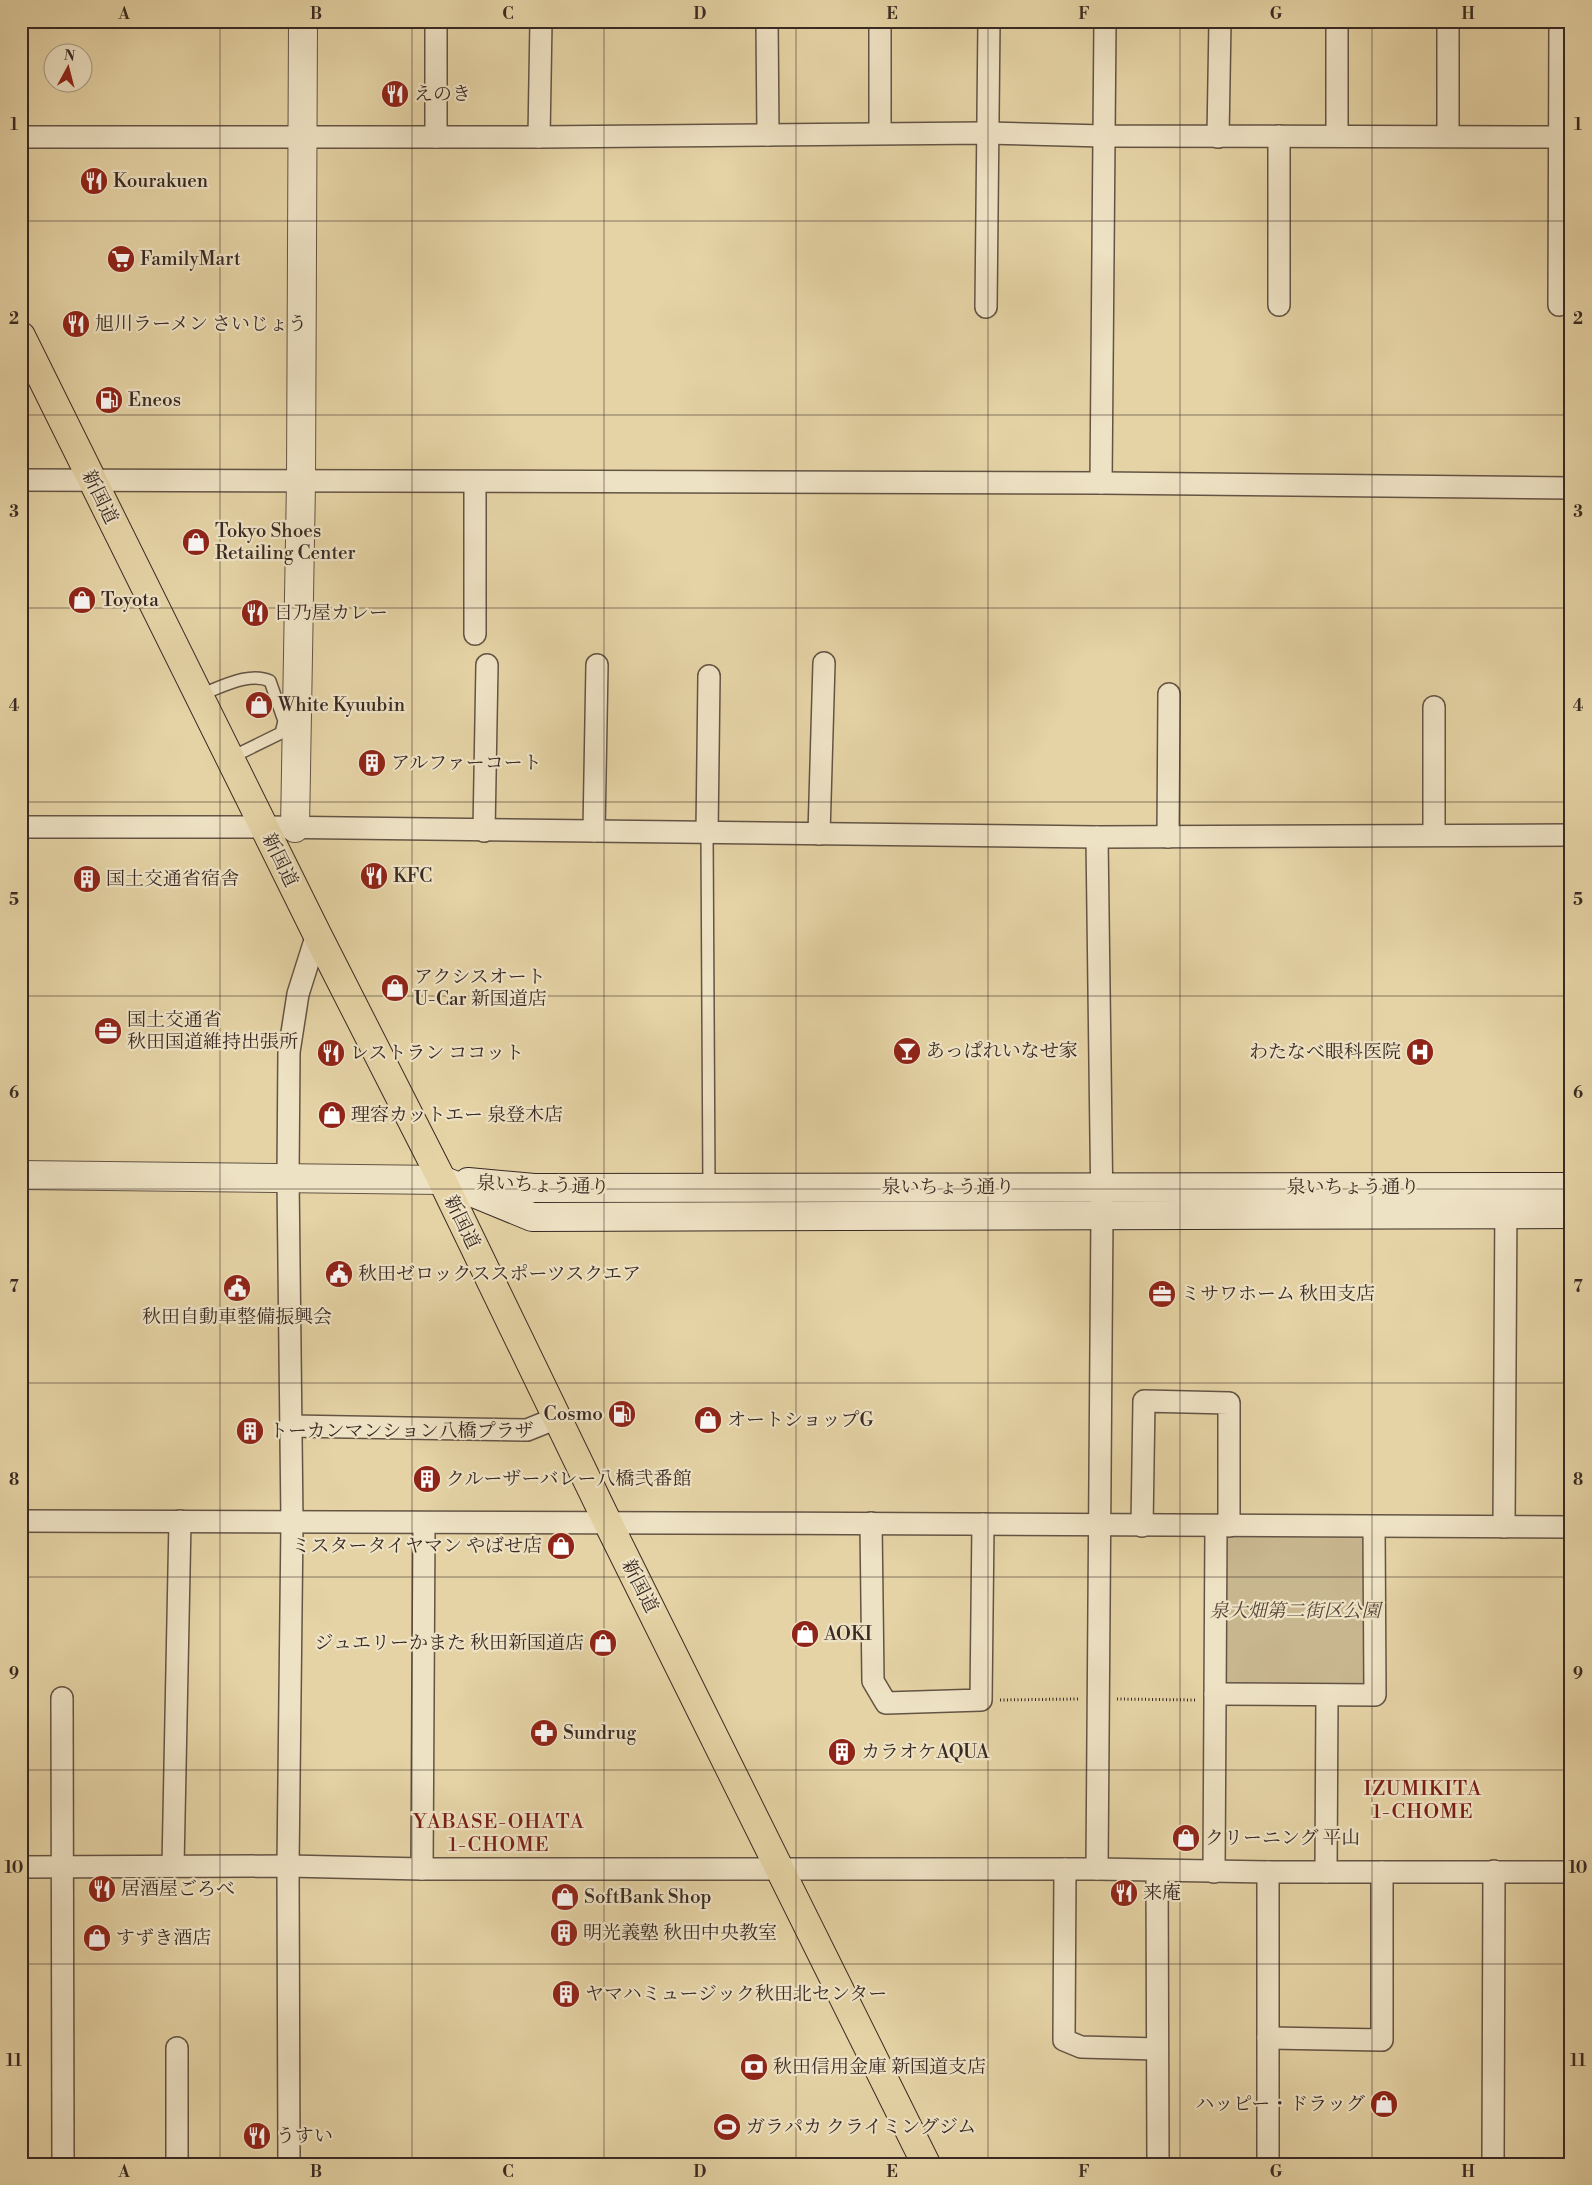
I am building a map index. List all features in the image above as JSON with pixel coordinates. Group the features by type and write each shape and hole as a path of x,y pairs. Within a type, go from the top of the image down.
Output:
{"main road":[{"path":"295,828 301,482 303,21"},
{"name":"新国道","path":"21,336 317,934 442,1180 607,1521 782,1870 926,2164"},
{"path":"21,1174 442,1180"},
{"name":"泉いちょう通り","path":"442,1180 534,1188 1571,1187"},
{"name":"泉いちょう通り","path":"442,1180 532,1217 1571,1214"}],"street":[{"path":"436,21 436,137"},
{"path":"539,138 541,21"},
{"path":"767,21 768,135"},
{"path":"880,21 880,134"},
{"path":"986,307 986,133 989,21"},
{"path":"1101,483 1105,21"},
{"path":"1218,137 1220,21"},
{"path":"1337,21 1337,135"},
{"path":"1448,21 1448,136"},
{"path":"1559,305 1566,137 1560,21"},
{"path":"21,137 539,138 986,133 1218,137 1337,135 1566,137"},
{"path":"1279,136 1279,305"},
{"path":"21,480 475,483 1101,483 1571,488"},
{"path":"475,483 475,634"},
{"path":"820,834 824,662"},
{"path":"594,831 597,665"},
{"path":"484,831 487,666"},
{"path":"707,833 709,676"},
{"path":"1168,837 1169,694"},
{"path":"1434,707 1434,835"},
{"path":"21,827 264,826 484,831 1098,837 1571,835"},
{"path":"1098,837 1102,1214 1098,1869"},
{"path":"290,2164 288,1866 292,1523 288,1177 290,1052 292,1023 298,994 317,934"},
{"path":"1504,1527 1506,1187"},
{"path":"1142,1526 1144,1401 1230,1404 1215,1694 1214,1872"},
{"path":"290,1426 527,1430 557,1418"},
{"path":"21,1521 424,1523 607,1521 1142,1526 1571,1527"},
{"path":"173,1866 180,1521"},
{"path":"422,1869 424,1523"},
{"path":"871,1523 873,1681 886,1703 981,1700 983,1524"},
{"path":"1215,1694 1375,1695 1374,1527"},
{"path":"1326,1872 1327,1695"},
{"path":"62,1698 62,2164"},
{"path":"21,1868 288,1866 422,1869 1098,1869 1214,1872 1571,1872"},
{"path":"1065,1869 1064,2040 1081,2047 1157,2049"},
{"path":"1157,1871 1158,2164"},
{"path":"1493,2164 1494,1871"},
{"path":"1268,1872 1268,2164"},
{"path":"1268,2038 1382,2040 1382,1872"},
{"path":"177,2048 178,2164"}],"lane":[{"path":"199,695 251,677 262,677 270,681 284,721 281,733 230,758"},
{"path":"707,833 709,1188"}],"green space":[{"name":"泉大畑第二街区公園","path":"1229,1534 1363,1535 1369,1540 1368,1684 1227,1686 1222,1681 1223,1539"}],"place":[{"name":"えのき","path":"395,94"},
{"name":"Kourakuen","path":"94,181"},
{"name":"FamilyMart","path":"121,259"},
{"name":"旭川ラーメン さいじょう","path":"76,324"},
{"name":"Eneos","path":"109,400"},
{"name":"Tokyo Shoes Retailing Center","path":"196,542"},
{"name":"Toyota","path":"82,600"},
{"name":"日乃屋カレー","path":"255,613"},
{"name":"White Kyuubin","path":"259,705"},
{"name":"アルファーコート","path":"372,763"},
{"name":"KFC","path":"374,876"},
{"name":"国土交通省宿舎","path":"87,879"},
{"name":"アクシスオート U-Car 新国道店","path":"395,988"},
{"name":"国土交通省 秋田国道維持出張所","path":"108,1031"},
{"name":"あっぱれいなせ家","path":"907,1051"},
{"name":"わたなべ眼科医院","path":"1420,1052"},
{"name":"レストラン ココット","path":"331,1053"},
{"name":"理容カットエー 泉登木店","path":"332,1115"},
{"name":"秋田ゼロックススポーツスクエア","path":"339,1274"},
{"name":"秋田自動車整備振興会","path":"237,1288"},
{"name":"ミサワホーム 秋田支店","path":"1162,1294"},
{"name":"Cosmo","path":"622,1414"},
{"name":"オートショップG","path":"708,1420"},
{"name":"トーカンマンション八橋プラザ","path":"250,1431"},
{"name":"クルーザーバレー八橋弐番館","path":"427,1479"},
{"name":"ミスタータイヤマン やばせ店","path":"561,1546"},
{"name":"AOKI","path":"805,1634"},
{"name":"ジュエリーかまた 秋田新国道店","path":"603,1643"},
{"name":"Sundrug","path":"544,1733"},
{"name":"カラオケAQUA","path":"842,1752"},
{"name":"クリーニング 平山","path":"1186,1838"},
{"name":"居酒屋ごろべ","path":"102,1889"},
{"name":"来庵","path":"1124,1893"},
{"name":"SoftBank Shop","path":"565,1897"},
{"name":"明光義塾 秋田中央教室","path":"564,1933"},
{"name":"すずき酒店","path":"97,1938"},
{"name":"ヤマハミュージック秋田北センター","path":"566,1994"},
{"name":"秋田信用金庫 新国道支店","path":"754,2067"},
{"name":"ハッピー・ドラッグ","path":"1384,2104"},
{"name":"ガラパカ クライミングジム","path":"727,2127"},
{"name":"うすい","path":"257,2136"}],"district":[{"name":"IZUMIKITA 1-CHOME","path":"1423,1800"},
{"name":"YABASE-OHATA 1-CHOME","path":"499,1834"}]}
